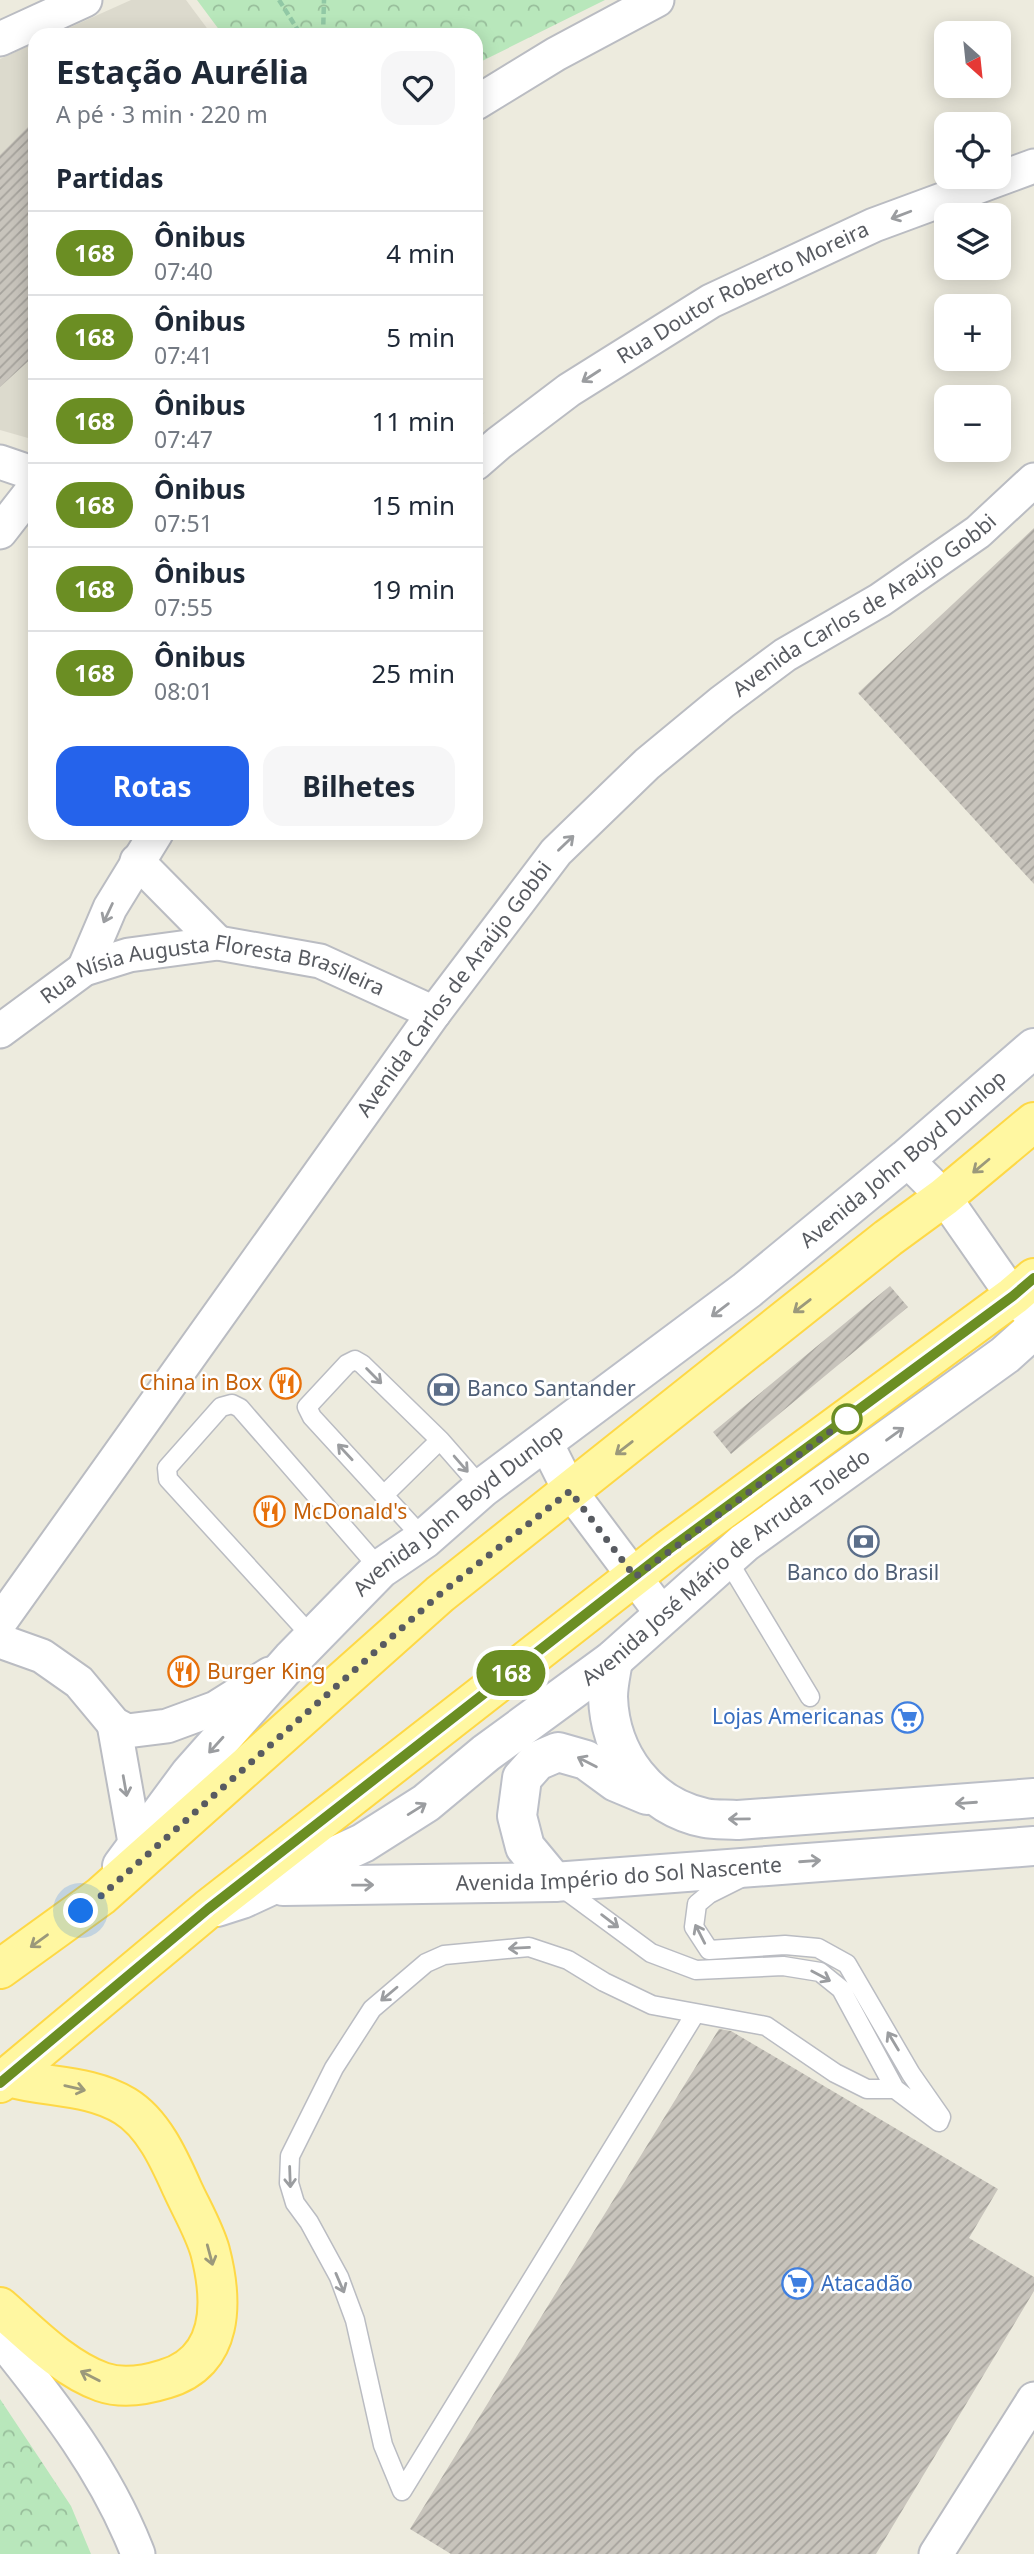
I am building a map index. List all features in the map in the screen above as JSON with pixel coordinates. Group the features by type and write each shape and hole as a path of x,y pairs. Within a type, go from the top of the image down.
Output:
{"main road":[{"name":"Avenida John Boyd Dunlop","path":"101,1896 190,1774 380,1569 424,1539 482,1488 747,1290 906,1159 1034,1048"},
{"name":"Avenida John Boyd Dunlop","path":"0,1969 101,1896 440,1594 888,1238 944,1197 1034,1122"},
{"path":"4,2080 208,1909 635,1577 1027,1297"},
{"name":"Avenida José Mário de Arruda Toledo","path":"270,1886 363,1843 426,1803 486,1753 613,1660 744,1544 1004,1355 1034,1329"},
{"path":"613,1660 609,1681 611,1715 629,1768 656,1795"},
{"path":"554,1882 525,1847 517,1816 522,1779 537,1761 558,1752 586,1760 616,1782 656,1795 705,1818 738,1820 1034,1798"},
{"name":"Avenida Império do Sol Nascente","path":"208,1909 242,1899 270,1886 554,1882 1034,1846"},
{"path":"0,2307 69,2365 104,2383 134,2386 175,2376 192,2365 207,2348 217,2325 219,2298 209,2249 176,2174 150,2129 127,2107 101,2094 64,2085 4,2080"}],"street":[{"path":"0,39 85,0"},
{"path":"483,99 556,54 657,0"},
{"name":"Rua Doutor Roberto Moreira","path":"483,457 569,390 711,301 874,225 1034,166"},
{"path":"0,462 28,472"},
{"name":"Avenida Carlos de Araújo Gobbi","path":"0,1622 434,1013 556,852 647,764 722,702 785,655 880,600 978,532 1034,480"},
{"path":"0,532 28,496"},
{"path":"84,969 110,908 151,840"},
{"path":"137,861 218,943"},
{"name":"Rua Nísia Augusta Floresta Brasileira","path":"0,1031 84,969 129,955 218,943 320,961 434,1013"},
{"path":"906,1159 944,1197 1027,1297"},
{"path":"545,1441 570,1491 663,1615"},
{"path":"0,1641 42,1656 79,1682 114,1724 128,1731 167,1726 216,1708 303,1649"},
{"path":"114,1724 136,1848"},
{"path":"0,2339 68,2425 124,2517 138,2554"},
{"path":"936,2554 1034,2399"}],"lane":[{"path":"424,1539 312,1417 307,1407 348,1364 355,1360 362,1364 440,1440 482,1488"},
{"path":"303,1649 168,1479 167,1468 220,1407 232,1404 240,1408 380,1569"},
{"path":"385,1494 440,1440"},
{"path":"727,1559 810,1697"},
{"path":"554,1882 651,1953 696,1970 783,1965 820,1972 841,1989 895,2089 939,2122 941,2117 911,2074 847,1964 818,1948 785,1945 709,1950 694,1927 697,1904 709,1894 768,1864"},
{"path":"695,2014 402,2491 383,2445 355,2320 339,2277 309,2222 295,2203 289,2183 290,2156 334,2068 372,2009 426,1963 444,1955 529,1947 568,1960 604,1982 652,2005 766,2026 835,2073 867,2089 895,2089"}],"path":[{"path":"279,0 296,28"},
{"path":"323,28 324,0"}],"shaded area":[{"path":"131,0 186,0 207,28 69,28"},
{"path":"28,46 28,438 0,430 0,59"}],"green space":[{"path":"197,0 605,0 483,61 483,28 218,28"},
{"path":"0,2399 71,2506 91,2554 0,2554"}],"building":[{"path":"28,127 28,361 0,387 0,155"},
{"path":"1034,528 1034,884 858,693"},
{"path":"890,1286 908,1307 731,1454 713,1432"},
{"name":"Atacadão","path":"719,2029 731,2031 998,2189 969,2238 1034,2277 1034,2291 876,2554 451,2554 410,2529"}],"bus line":[{"name":"168","path":"0,2083 208,1909 668,1550 1034,1278"}],"place":[{"name":"China in Box","path":"285,1383"},
{"name":"Banco Santander","path":"444,1389"},
{"name":"McDonald's","path":"270,1512"},
{"name":"Banco do Brasil","path":"863,1541"},
{"name":"Burger King","path":"184,1672"},
{"name":"Lojas Americanas","path":"907,1717"},
{"name":"Atacadão","path":"798,2284"}],"route":[{"path":"81,1911 440,1594 570,1491 635,1577 847,1419"}]}
